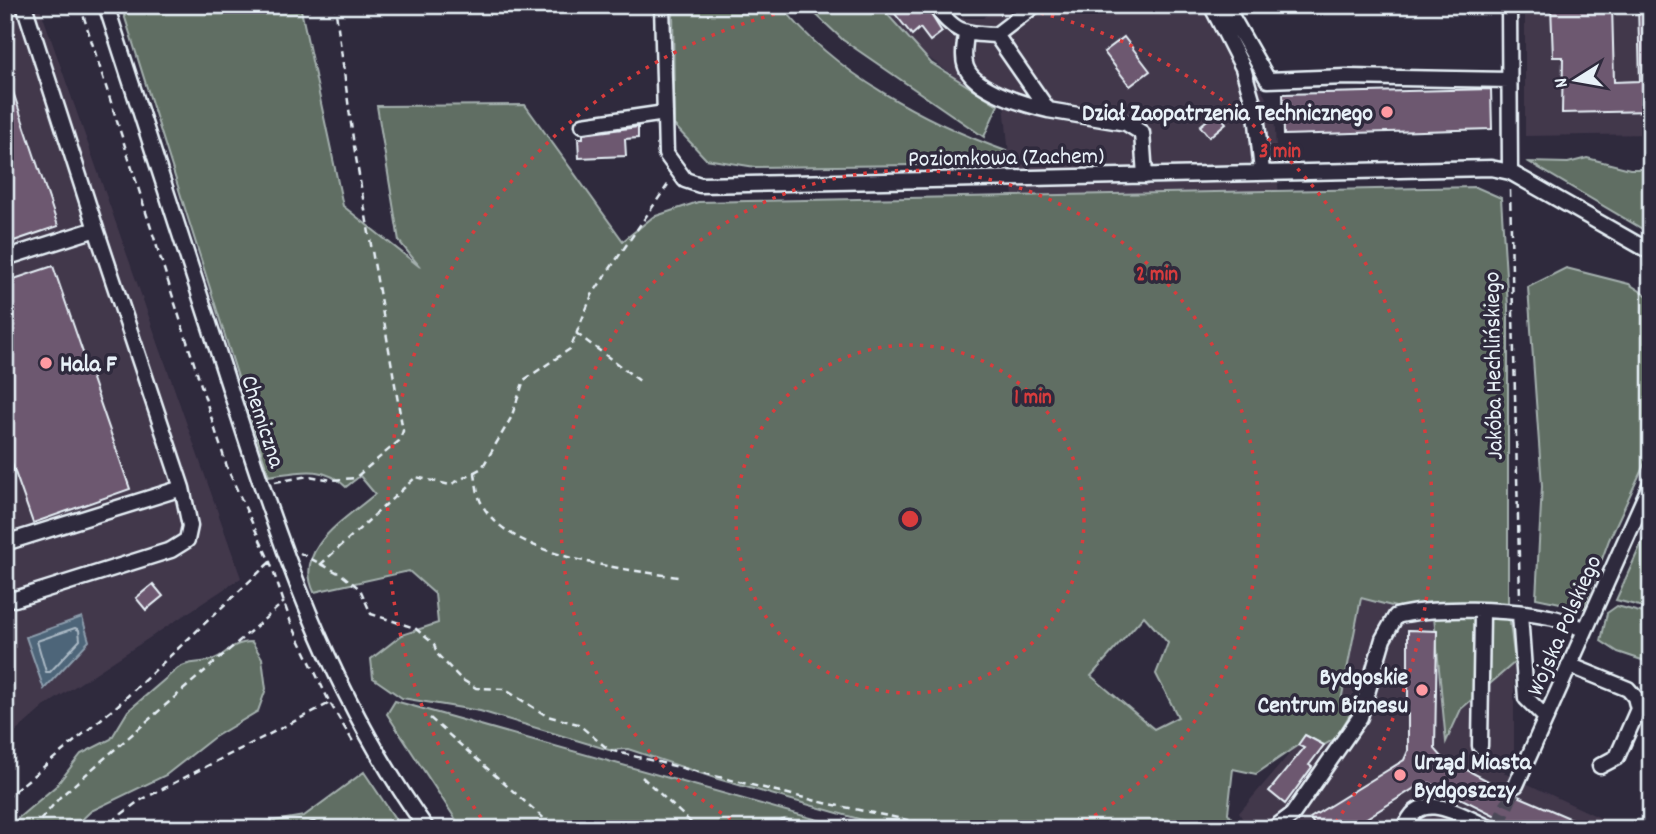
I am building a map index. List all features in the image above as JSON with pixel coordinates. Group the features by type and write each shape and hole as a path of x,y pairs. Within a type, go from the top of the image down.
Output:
{"street":[{"path":"5,597 15,599 171,550 187,540 190,526 182,488 24,5"},
{"name":"Chemiczna","path":"106,5 283,554 346,696 380,758 427,829"},
{"path":"662,5 666,154 675,170"},
{"path":"934,5 953,29 966,34 996,35 1035,5"},
{"path":"1210,5 1243,68 1256,113 1262,172"},
{"path":"1225,5 1268,80 1509,80"},
{"path":"1509,5 1510,172 1651,252"},
{"path":"966,34 965,64 973,78 1015,102 1126,123 1142,133 1145,176"},
{"path":"996,35 1048,110"},
{"path":"583,125 665,113"},
{"name":"Poziomkowa (Zachem)","path":"675,170 685,180 700,186 1491,167 1510,172"},
{"path":"5,258 96,229"},
{"name":"Wojska Polskiego","path":"1516,785 1651,483"},
{"path":"5,543 182,488"},
{"path":"270,562 283,554"},
{"path":"1273,829 1292,815 1360,718 1383,639 1396,617 1417,611 1520,614 1552,617 1585,630"},
{"path":"1480,746 1482,613"},
{"path":"1520,614 1526,698 1546,718"},
{"path":"1569,665 1628,689 1635,696 1638,709 1617,757 1600,766"},
{"path":"1405,829 1410,814 1423,805 1437,806 1495,827"}],"path":[{"path":"5,799 118,705 270,562 228,470 80,5"},
{"path":"262,486 292,477 355,478 399,442 403,431 354,146 335,5"},
{"path":"320,565 416,477 450,485 482,468 511,418 524,380 570,349 592,295 668,186 675,170"},
{"name":"Jakóba Hechlińskiego","path":"1510,172 1520,614"},
{"path":"576,333 640,381"},
{"path":"475,473 480,501 502,526 538,548 591,564 678,577"},
{"path":"283,554 303,553 342,575 360,589 371,614 415,628 434,645 437,654 461,679 476,688 504,690 547,716 578,724 608,750 825,803 951,829"},
{"path":"33,829 60,797 284,602"},
{"path":"102,829 139,801 346,696"},
{"path":"430,718 556,829"},
{"path":"642,778 698,829"},
{"path":"274,829 314,822 326,829"}],"shaded area":[{"path":"5,5 39,5 241,578 45,706 5,741"},
{"path":"882,5 947,5 959,18 983,18 997,5 1217,5 1274,113 1279,201 1013,197 1004,103 958,79 922,53"},
{"path":"1525,5 1651,5 1651,134 1525,136"},
{"path":"1376,590 1514,626 1514,753 1504,773 1624,829 1249,829 1239,813 1320,718 1352,644 1361,598"}],"green space":[{"path":"121,5 300,5 343,206 420,267 399,241 377,106 525,105 623,241 653,217 698,202 1476,187 1501,198 1508,306 1508,607 1515,662 1461,709 1446,742 1434,617 1361,598 1340,706 1355,706 1336,738 1324,745 1305,735 1298,745 1256,774 1233,769 1228,813 1239,829 894,829 718,779 628,749 609,750 480,711 402,698 373,678 371,659 402,635 438,623 435,594 409,571 314,592 309,576 316,548 337,524 375,494 360,476 346,487 320,472 269,476","holes":["1144,616 1168,643 1156,674 1178,717 1154,729 1091,676"]},
{"path":"673,5 781,5 802,30 827,52 883,93 944,126 1006,151 998,164 755,167 706,159 674,125"},
{"path":"806,5 879,5 931,63 998,105 984,137 843,40"},
{"path":"1587,158 1630,169 1651,169 1651,234 1529,162 1568,163"},
{"path":"1566,268 1629,284 1651,298 1651,450 1609,540 1584,608 1536,598 1542,486 1528,287"},
{"path":"1651,522 1651,609 1616,600"},
{"path":"1617,606 1651,615 1651,663 1618,652 1601,641 1607,613"},
{"path":"252,642 262,658 266,689 258,711 213,738 166,775 91,811 72,829 14,829 17,819 56,786 81,754 111,739 128,711 178,668 211,660 233,647"},
{"path":"395,701 850,829 462,829 387,714"},
{"path":"364,772 402,829 227,829 304,816"}],"water":[{"path":"82,617 89,641 44,689 26,637"}],"building":[{"path":"888,5 925,5 942,32 930,41 920,28 912,35"},
{"path":"1612,5 1614,82 1640,81 1638,5 1651,5 1651,111 1562,113 1563,57 1553,57 1551,6"},
{"path":"1124,37 1150,71 1130,86 1104,52"},
{"path":"7,74 58,226 5,244 5,75"},
{"name":"Dział Zaopatrzenia Technicznego","path":"1491,89 1492,129 1284,135 1283,94"},
{"path":"1217,112 1226,123 1209,137 1200,126"},
{"path":"638,127 638,138 625,139 626,156 579,158 578,138 583,138 583,134"},
{"name":"Hala F","path":"53,266 130,489 33,523 5,444 5,282"},
{"path":"153,584 163,596 146,610 136,598"},
{"name":"Bydgoskie Centrum Biznesu","path":"1408,630 1437,631 1435,749 1442,757 1511,793 1595,829 1522,829 1430,783 1418,786 1349,829 1317,829 1310,818 1404,760 1408,751"},
{"path":"1305,735 1324,745 1309,765 1312,767 1285,804 1269,791 1304,748 1298,745"}],"tunnel":[{"path":"1498,825 1516,785"}],"place":[{"name":"Dział Zaopatrzenia Technicznego","path":"1387,112"},
{"name":"Hala F","path":"46,363"},
{"name":"Bydgoskie Centrum Biznesu","path":"1422,690"},
{"name":"Urząd Miasta Bydgoszczy","path":"1400,775"}]}
